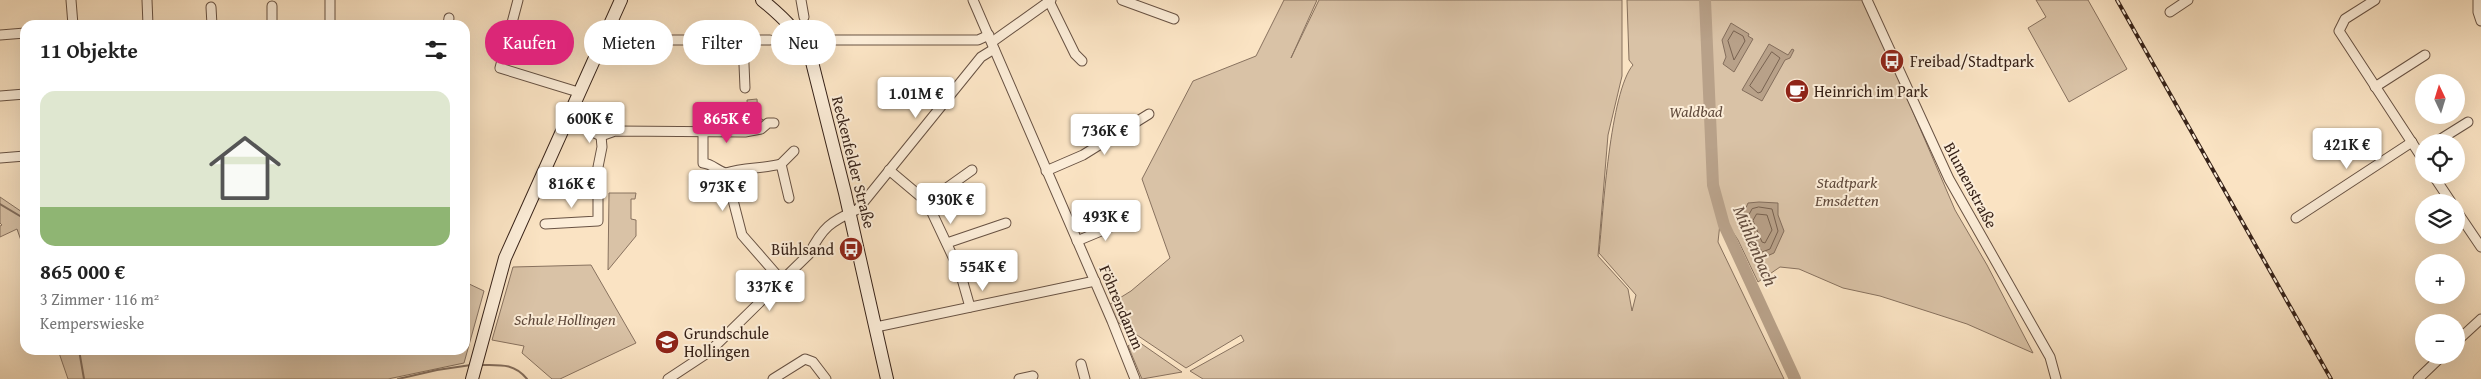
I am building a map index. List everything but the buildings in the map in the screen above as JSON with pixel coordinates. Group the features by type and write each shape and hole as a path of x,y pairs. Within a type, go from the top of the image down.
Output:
{"street":[{"path":"71,0 73,20"},
{"path":"147,0 148,20"},
{"path":"330,0 330,20"},
{"path":"518,0 500,68 578,92"},
{"path":"611,20 621,0"},
{"name":"Reckenfelder Straße","path":"762,0 785,20"},
{"path":"800,0 804,17"},
{"name":"Föhrendamm","path":"973,0 1095,281 1135,379"},
{"path":"1122,0 1174,19"},
{"name":"Blumenstraße","path":"1867,0 1950,179 2050,357 2056,379"},
{"path":"2170,12 2188,0"},
{"path":"2375,0 2345,20 2339,31 2415,146"},
{"path":"2478,0 2478,12 2481,21"},
{"path":"668,379 709,352 783,282 809,254 816,237 837,219 862,205 992,42 1050,1 1074,54 1082,61"},
{"path":"272,6 272,20"},
{"path":"211,7 212,20"},
{"path":"0,35 20,33"},
{"path":"761,40 770,40"},
{"path":"836,40 978,40 992,42"},
{"path":"2375,87 2425,55"},
{"path":"472,376 505,258 590,65"},
{"path":"744,65 745,88"},
{"name":"Reckenfelder Straße","path":"813,65 887,379"},
{"path":"0,96 20,94"},
{"path":"1046,171 1091,150 1149,114"},
{"path":"566,120 602,136 616,131 745,132 761,129 768,122 774,123"},
{"path":"2449,134 2468,122"},
{"path":"704,132 703,163 712,164 721,172 726,173 741,168 768,168 781,164 794,151"},
{"path":"545,224 598,221 598,168 602,136"},
{"path":"2296,218 2412,142"},
{"path":"0,158 20,156"},
{"path":"781,164 789,198"},
{"path":"889,170 928,202 965,284 970,307"},
{"path":"928,202 972,170"},
{"path":"726,173 742,235 783,282"},
{"path":"2465,221 2478,236 2481,247"},
{"path":"1077,241 1125,222"},
{"path":"947,244 1006,223"},
{"path":"876,327 1095,281"},
{"path":"2465,334 2480,322"},
{"path":"773,379 805,358 813,362 826,379"},
{"path":"1082,364 1084,379"},
{"path":"2418,379 2434,364"},
{"path":"1020,379 1033,376"}],"green space":[{"path":"1284,0 1317,0 1291,58 1319,0 1622,0 1622,76 1608,135 1598,256 1628,289 1632,311 1636,295 1599,253 1605,183 1613,126 1625,79 1633,65 1629,60 1627,0 1865,0 1955,210 1987,265 2033,353 1967,324 1880,296 1843,288 1799,269 1780,267 1758,282 1738,240 1721,214 1718,242 1784,379 1203,379 1190,371 1244,341 1241,335 1186,368 1116,321 1110,304 1131,291 1170,258 1142,179 1193,81 1256,56"},
{"path":"2036,0 2088,0 2127,69 2069,102 2028,28 2046,17"},
{"path":"757,99 758,117 767,122 760,128 752,121 748,121 747,100"},
{"path":"609,193 636,193 635,199 631,199 631,219 636,220 636,236 608,270"},
{"path":"0,197 20,211 20,238 17,229 0,237 0,226 2,225 0,223"},
{"name":"Schule Hollingen","path":"591,265 636,343 560,379 552,379 522,353 524,346 492,340 513,267"},
{"path":"470,284 484,291 470,341"},
{"path":"1136,340 1182,372 1142,379 1128,346"},
{"path":"60,355 466,355 464,363 388,379 68,379"}],"water":[{"path":"1731,23 1749,34 1748,36 1753,39 1734,72 1723,64 1726,57 1722,40"},
{"path":"1769,44 1788,55 1792,49 1794,50 1790,58 1785,60 1762,101 1742,90"},
{"path":"1748,203 1778,203 1778,215 1784,231 1774,253 1758,260 1741,219"}],"waterway":[{"name":"Mühlenbach","path":"1705,0 1713,185 1724,225 1795,379"},
{"path":"0,204 20,216"},
{"path":"80,355 84,379"},
{"path":"398,379 471,365"},
{"path":"481,365 506,366 517,370 527,379"}],"railway":[{"path":"2117,0 2331,379"}],"place":[{"name":"Freibad/Stadtpark","path":"1892,61"},
{"name":"Heinrich im Park","path":"1797,91"},
{"name":"Bühlsand","path":"851,249"},
{"name":"Grundschule Hollingen","path":"667,342"}],"park label":[{"name":"Waldbad","path":"1696,111"},
{"name":"Stadtpark Emsdetten","path":"1847,191"}]}
